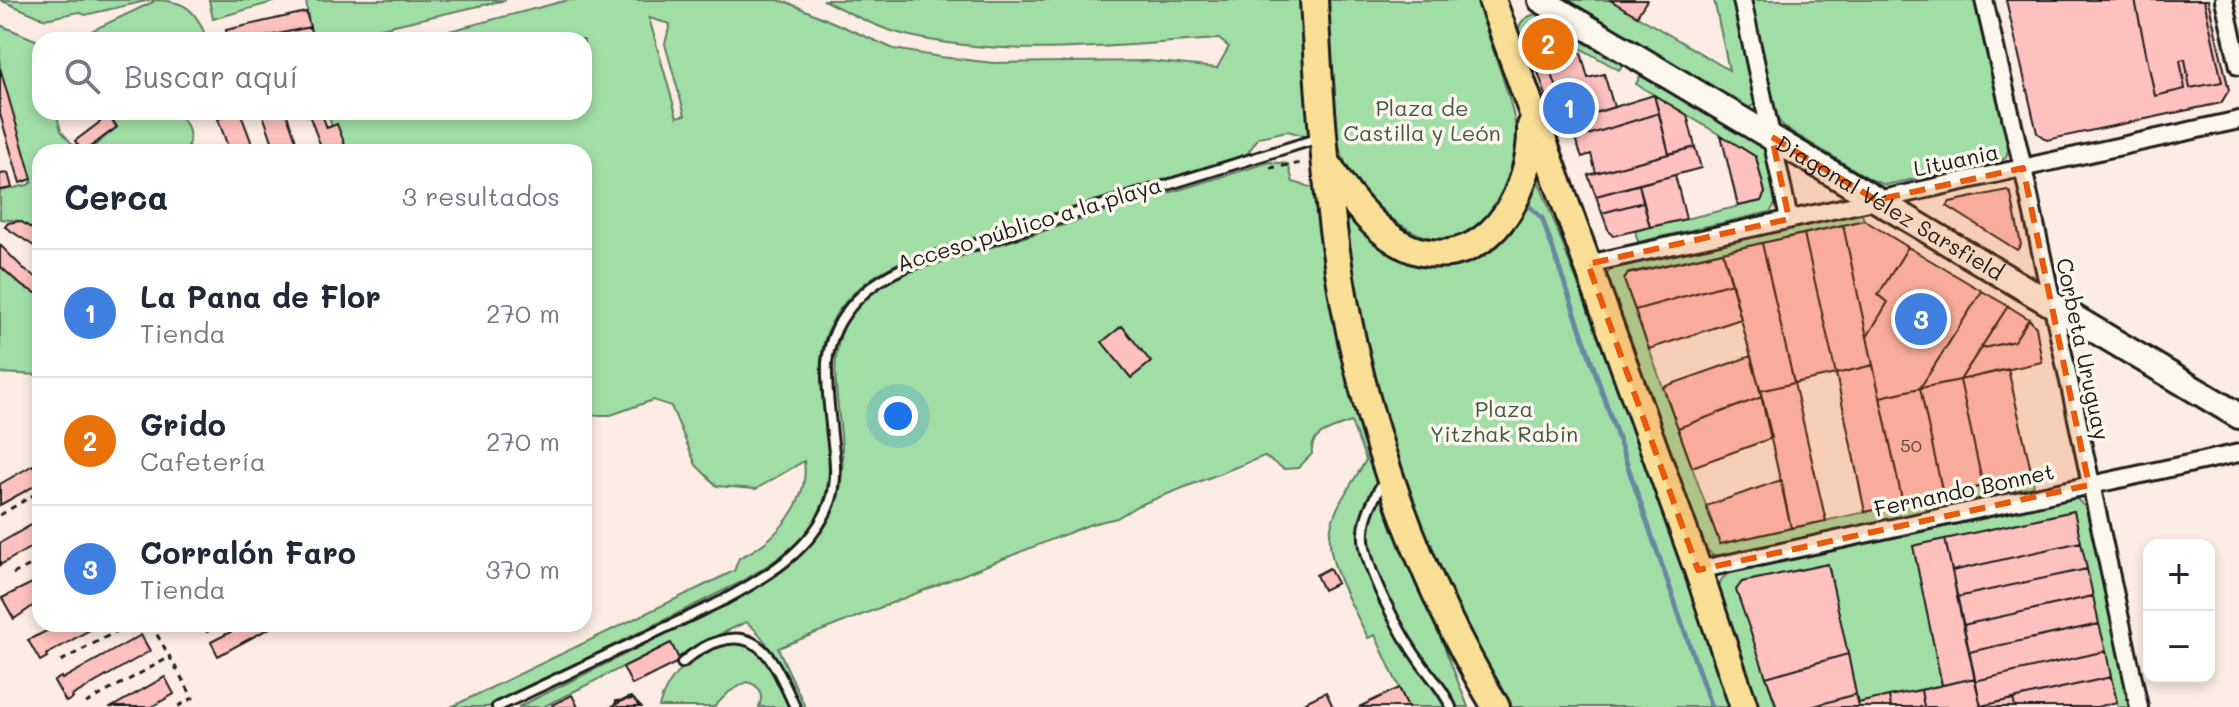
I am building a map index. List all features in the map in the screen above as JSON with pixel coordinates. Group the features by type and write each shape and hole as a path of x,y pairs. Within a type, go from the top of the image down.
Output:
{"main road":[{"path":"1314,0 1333,231 1355,349 1388,473 1446,613 1496,707"},
{"path":"1492,0 1698,570 1744,707"},
{"name":"Diagonal Vélez Sarsfield","path":"1541,0 2239,416"},
{"path":"1324,148 1343,190 1357,207 1402,243 1419,251 1454,251 1483,238 1496,228 1517,198 1531,148 1530,109"}],"street":[{"path":"1742,0 1789,219"},
{"name":"Corbeta Uruguay","path":"1984,0 2139,707"},
{"path":"2224,0 2239,66"},
{"name":"Lituania","path":"1588,264 2239,120"},
{"name":"Fernando Bonnet","path":"1698,570 2239,453"}],"lane":[{"path":"497,707 724,600 756,583 800,548 822,519 835,484 827,378 833,338 854,301 883,277 916,263 1324,148"},
{"path":"1388,473 1367,516 1363,535 1366,552 1388,608 1417,657 1444,690 1451,707"},
{"path":"682,663 695,652 714,643 733,638 749,640 762,648 775,666 795,707"}],"path":[{"path":"1262,170 1324,148"},
{"path":"0,515 32,496"},
{"path":"13,574 32,564"},
{"path":"61,661 115,632"},
{"path":"156,632 193,698 177,707"},
{"path":"86,703 170,657"}],"highlighted area":[{"path":"1772,137 1876,200 2023,168 2089,485 1698,570 1588,264 1789,219"}],"green space":[{"path":"0,0 150,0 85,15 79,12 45,19"},
{"path":"209,0 280,0 213,19"},
{"path":"306,0 506,0 363,32 310,32"},
{"path":"568,0 777,0 894,49 940,57 994,63 1148,61 1217,68 1229,47 1219,39 1100,47 980,47 902,34 823,0 1304,0 1315,139 1288,131 1259,137 1247,154 917,255 883,271 853,294 841,308 824,341 821,370 828,476 822,507 802,538 772,563 739,583 488,707 451,707 734,571 739,558 765,542 796,506 804,477 804,461 756,489 717,486 696,465 671,406 653,400 611,415 592,415 592,144 336,144 330,120 592,120 592,32 446,32","holes":["649,18 670,24 665,44 685,115 677,117"]},
{"name":"Plaza de Castilla y León","path":"1325,0 1477,0 1509,97 1517,152 1512,176 1501,199 1492,213 1472,231 1451,238 1430,238 1410,230 1390,217 1357,181 1345,162 1334,127"},
{"path":"1562,0 1610,0 1729,70 1714,0 1734,0 1756,96 1755,104 1746,109"},
{"path":"1751,0 1975,0 2009,147 2006,157 1997,163 1885,185 1784,127 1775,116"},
{"path":"153,2 173,2 188,8 203,32 91,32 91,31"},
{"path":"1541,13 1625,60 1619,70 1541,26 1519,39 1520,24"},
{"path":"0,25 32,39 32,120 58,120 61,131 72,144 32,144 32,182 0,73"},
{"path":"1643,71 1766,145 1779,198 1770,212 1638,242 1635,231 1761,201 1765,193 1756,157 1636,84"},
{"path":"113,120 182,120 187,126 188,144 97,144 117,127"},
{"path":"1270,162 1288,164 1293,182 1314,188 1336,314 1392,514 1468,707 1408,707 1375,635 1368,638 1341,583 1331,554 1331,527 1341,501 1366,460 1351,422 1319,436 1314,441 1312,454 1298,468 1284,469 1264,456 1137,506 1117,518 1091,524 778,648 805,707 799,707 770,649 746,622 697,645 680,661 670,643 543,707 518,707 749,593 771,579 808,547 824,528 839,495 843,460 836,357 845,326 867,297 907,273"},
{"name":"Plaza Yitzhak Rabin","path":"1536,174 1662,505 1730,707 1510,707 1444,582 1406,492 1390,447 1366,357 1342,206 1360,225 1477,256 1500,241 1517,222 1529,200"},
{"path":"32,182 32,229 20,221 0,219 0,191"},
{"path":"1861,211 1864,220 1628,273 1624,280 1720,544 2032,475 2034,487 1724,555 1712,555 1705,547 1607,274 1615,266"},
{"path":"0,266 32,291 32,375 0,373"},
{"path":"2077,499 2086,508 2129,707 2118,707 2073,511 1914,546 1942,685 1858,703 1828,564 1743,582 1737,589 1776,707 1759,707 1719,588 1727,574"},
{"path":"740,643 750,646 766,659 791,707 759,707 760,691 747,682 729,692 714,707 659,707 671,682 689,662 713,648"}],"building":[{"path":"1610,0 1647,0 1637,16"},
{"path":"2006,0 2208,0 2229,90 2221,103 2047,140 2037,133"},
{"path":"2135,0 2204,0 2222,82 2190,88 2185,59 2180,60 2185,89 2155,96"},
{"path":"306,12 310,27 287,32 226,30"},
{"path":"310,27 311,32 287,32"},
{"path":"1544,32 1581,53 1588,78 1604,74 1614,107 1569,121 1538,36"},
{"path":"0,68 32,179 20,183 0,114"},
{"path":"1550,68 1561,100 1549,104 1538,72"},
{"path":"1654,95 1659,113 1575,139 1569,121"},
{"path":"1654,95 1687,115 1695,147 1669,154"},
{"path":"1659,113 1669,154 1596,173 1591,154 1582,157 1575,139"},
{"path":"103,120 111,120 117,127 94,144 77,144 75,141"},
{"path":"218,120 243,120 252,144 227,144"},
{"path":"265,120 289,120 297,144 273,144"},
{"path":"311,120 324,120 327,128 337,124 345,144 320,144"},
{"path":"1721,135 1756,157 1765,193 1761,201 1738,206"},
{"path":"1695,147 1701,168 1596,196 1588,175"},
{"path":"8,173 12,188 0,190 0,174"},
{"path":"1675,175 1686,219 1650,227 1639,184"},
{"path":"1639,184 1643,202 1602,213 1596,196"},
{"path":"2007,190 2011,194 2021,245 2017,250 1947,206 1950,202"},
{"path":"1643,202 1650,227 1613,236 1609,232 1602,213"},
{"path":"1864,220 1908,247 1878,295 1888,302 1867,337 1843,225"},
{"path":"20,221 32,229 32,245 5,227 8,223"},
{"path":"1843,225 1873,365 1836,374 1804,234"},
{"path":"1804,234 1836,374 1794,383 1762,243"},
{"path":"1762,243 1794,383 1760,391 1723,252"},
{"path":"0,245 32,274 32,291 22,286 0,266"},
{"path":"1908,247 1982,291 1920,388 1880,397 1867,337 1888,302 1878,295"},
{"path":"1723,252 1732,283 1635,310 1624,280 1628,274"},
{"path":"1732,283 1741,319 1649,349 1635,310"},
{"path":"1982,291 2008,306 1960,380 1920,388"},
{"path":"2008,306 2029,319 2014,341 1980,349"},
{"path":"2029,319 2036,327 2042,362 1960,380 1980,349 2014,341"},
{"path":"1122,326 1151,362 1131,378 1102,342"},
{"path":"1751,356 1762,397 1678,428 1663,387"},
{"path":"1873,365 1903,504 1865,512 1836,374"},
{"path":"2008,369 2032,475 1983,486 1960,380"},
{"path":"1960,380 1983,486 1943,495 1920,388"},
{"path":"1794,383 1826,521 1791,528 1760,391"},
{"path":"1920,388 1943,495 1903,504 1880,397"},
{"path":"1762,397 1772,438 1692,467 1678,428"},
{"path":"32,466 32,487 0,505 0,484"},
{"path":"1781,480 1791,528 1720,544 1706,506"},
{"path":"2074,511 2081,542 1952,571 1945,539"},
{"path":"32,525 32,547 0,565 0,543"},
{"path":"1945,539 1975,678 1942,685 1913,546"},
{"path":"2081,542 2087,569 1957,597 1952,571"},
{"path":"1828,564 1848,654 1766,677 1736,590 1742,582"},
{"path":"1329,568 1337,583 1323,590 1316,575"},
{"path":"2087,569 2093,596 1963,625 1957,597"},
{"path":"32,583 32,607 14,619 2,598"},
{"path":"2093,596 2099,624 1969,652 1963,625"},
{"path":"2099,624 2106,651 1975,681 1969,652"},
{"path":"44,632 86,632 40,661 28,640"},
{"path":"230,632 262,632 218,656 211,642"},
{"path":"141,635 150,651 66,702 54,681"},
{"path":"671,643 680,661 632,685 623,667"},
{"path":"2106,651 2111,677 1981,706 1975,681"},
{"path":"1848,654 1856,694 1811,707 1777,707 1766,677"},
{"path":"165,677 174,694 151,707 112,707"},
{"path":"2111,677 2117,702 2097,707 2015,707 2013,699"},
{"path":"1975,678 1981,707 1924,707 1921,690"},
{"path":"1399,688 1408,707 1359,707"},
{"path":"1921,690 1924,707 1891,707 1889,696"},
{"path":"1326,692 1333,707 1295,707"},
{"path":"1856,694 1859,707 1811,707"},
{"path":"572,695 578,707 553,707 552,705"},
{"path":"1889,696 1891,707 1859,707 1858,703"},
{"path":"631,697 641,707 611,707 626,699"},
{"path":"634,699 639,707 614,707 616,701"},
{"path":"2013,699 2015,707 1981,707 1981,706"}],"waterway":[{"path":"1528,205 1542,218 1711,707"}],"place":[{"name":"Grido","path":"1548,44"},
{"name":"La Pana de Flor","path":"1569,108"},
{"name":"Corralón Faro","path":"1921,319"}]}
